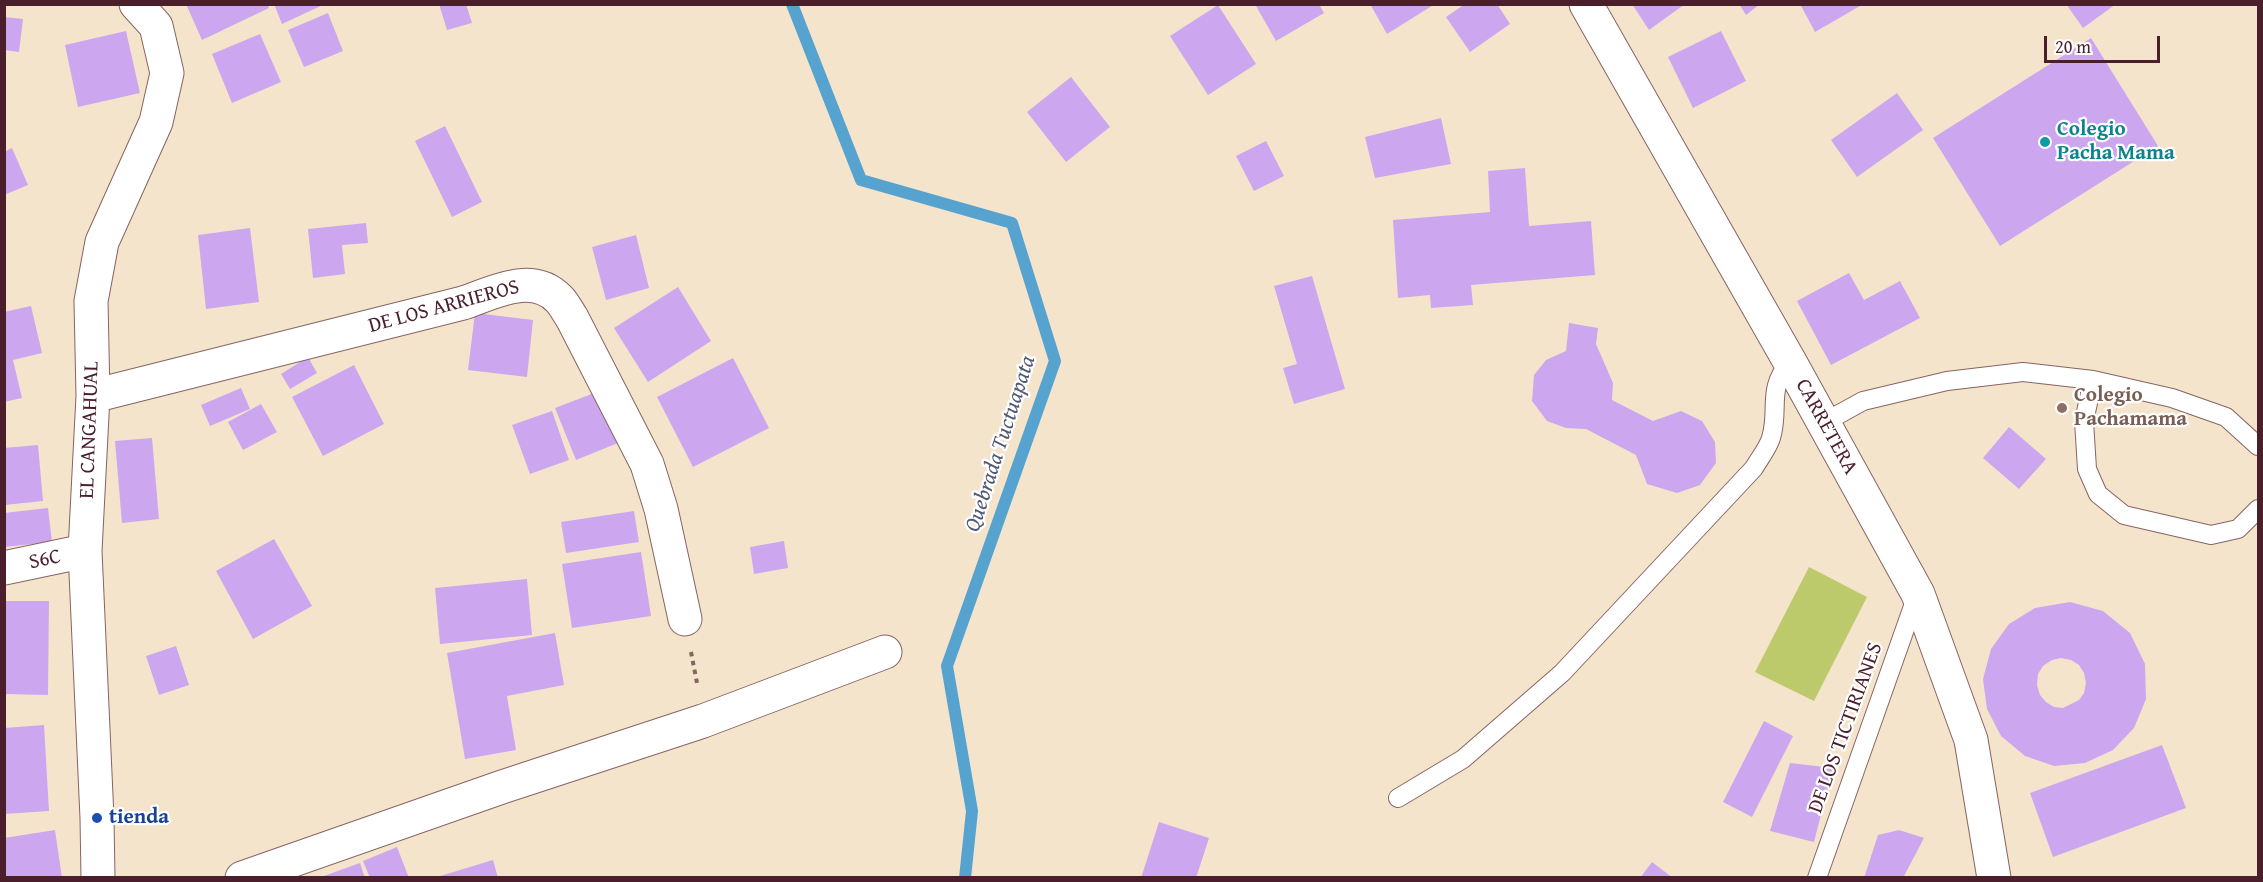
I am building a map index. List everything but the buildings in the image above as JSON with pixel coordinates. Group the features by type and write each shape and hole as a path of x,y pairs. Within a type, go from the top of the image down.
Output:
{"street":[{"name":"EL CANGAHUAL","path":"98,878 86,551 93,396 92,301 102,242 156,122 167,73 156,26 136,4"},
{"name":"CARRETERA","path":"1586,4 1790,362 1918,594 1971,740 1994,878"},
{"name":"DE LOS ARRIEROS","path":"93,396 463,303 522,284 541,286 559,299 572,318 647,464 661,509 685,619"},
{"name":"S6C","path":"4,568 86,551"},
{"path":"242,878 502,787 704,721 885,652"}],"lane":[{"path":"1398,798 1463,759 1562,673 1754,468 1770,440 1774,419 1774,393 1780,373 1790,362"},
{"path":"1823,423 1863,401 1947,381 1982,375 2023,372 2093,380 2172,398 2226,417 2259,446"},
{"path":"2093,380 2084,421 2087,469 2098,494 2124,515 2211,535 2238,529 2259,509"},
{"name":"DE LOS TICTIRIANES","path":"1817,878 1918,594"}],"path":[{"path":"685,619 704,721"}],"green space":[{"path":"1809,567 1867,597 1814,701 1755,672"}],"waterway":[{"name":"Quebrada Tuctuapata","path":"792,4 861,180 1012,223 1055,361 947,666 972,811 965,878"}],"place":[{"name":"Colegio Pacha Mama","path":"2045,142"},
{"name":"Colegio Pachamama","path":"2062,408"},
{"name":"tienda","path":"97,818"}]}
